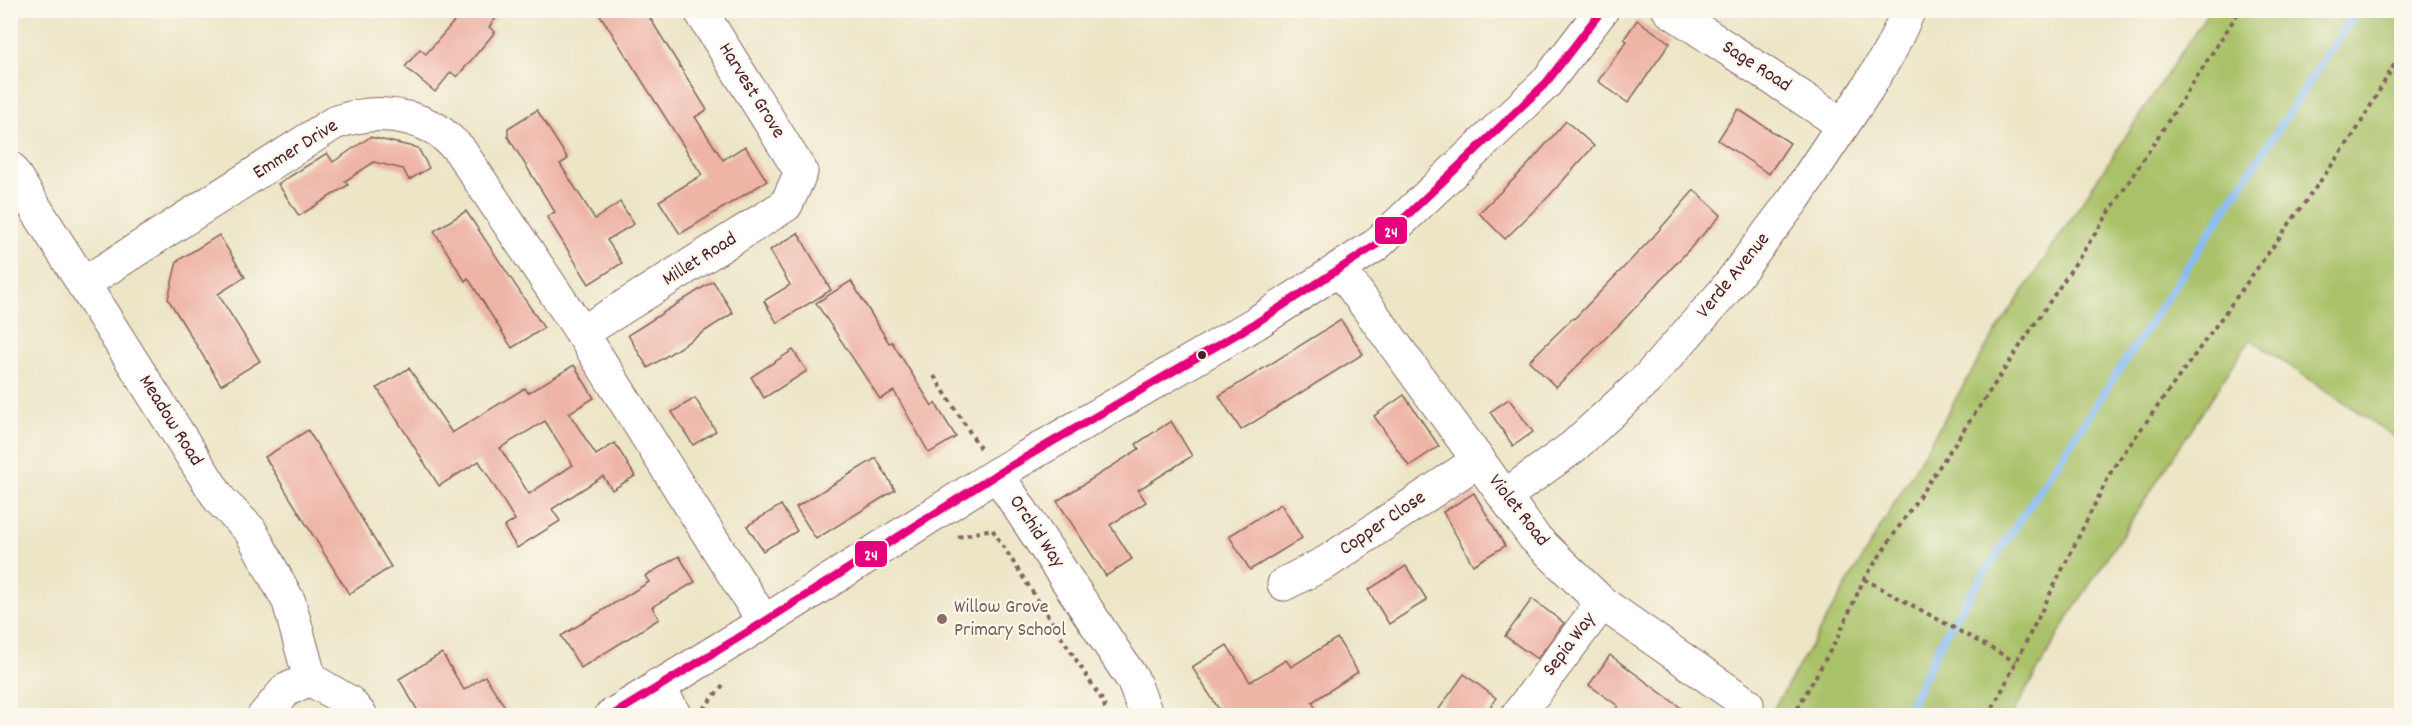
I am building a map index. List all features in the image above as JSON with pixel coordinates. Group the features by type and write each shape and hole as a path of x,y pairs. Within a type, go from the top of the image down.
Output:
{"street":[{"name":"Harvest Grove","path":"700,10 801,172"},
{"path":"611,716 997,474 1256,323 1376,245 1546,83 1602,10"},
{"name":"Sage Road","path":"1669,10 1842,124"},
{"name":"Verde Avenue","path":"1505,496 1573,447 1647,379 1730,284 1794,199 1891,49 1909,10"},
{"name":"Emmer Drive","path":"83,285 334,123 354,116 384,114 411,118 436,129 459,149 579,330 764,622"},
{"name":"Meadow Road","path":"10,168 220,500 250,530 290,602 310,679"},
{"name":"Millet Road","path":"579,330 786,205 801,172"},
{"name":"Violet Road","path":"1339,268 1534,537 1602,603 1747,704"},
{"name":"Copper Close","path":"1284,584 1327,562 1479,460"},
{"name":"Orchid Way","path":"997,474 1133,680 1147,716"},
{"name":"Sepia Way","path":"1517,716 1602,603"},
{"path":"264,716 286,690 310,679 349,702 361,716"},
{"path":"658,685 687,713"}],"path":[{"path":"1793,716 1838,637 1864,579 2099,228 2240,10"},
{"path":"1989,716 2114,468 2355,133 2402,51"},
{"path":"934,376 997,474"},
{"path":"949,539 992,529 1104,703 1106,716"},
{"path":"1864,579 2016,662"},
{"path":"687,713 707,706 725,682"}],"green space":[{"path":"2209,11 2401,11 2401,441 2250,339 2071,613 2012,715 1770,715 1988,344"}],"building":[{"path":"464,10 502,10 489,27 495,32 457,77 451,72 435,92 405,67 420,49 426,54"},
{"path":"597,10 645,10 707,110 695,117 723,160 745,146 767,181 680,234 659,201 702,175"},
{"path":"1637,20 1670,43 1628,103 1598,81 1627,41 1624,39"},
{"path":"1738,109 1790,143 1769,174 1718,140"},
{"path":"537,110 568,159 560,164 595,219 620,202 634,224 607,240 622,263 589,284 547,217 555,212 508,137 508,128"},
{"path":"1566,121 1594,146 1549,196 1505,239 1479,213 1526,167"},
{"path":"370,137 418,148 429,168 409,180 403,169 374,162 345,181 348,185 299,216 278,184 327,153 333,162"},
{"path":"1694,190 1721,215 1619,325 1556,387 1529,361 1574,319 1653,237"},
{"path":"466,211 544,328 512,348 468,278 465,281 434,231"},
{"path":"798,233 831,290 777,323 764,301 790,285 770,250"},
{"path":"219,235 245,277 218,294 260,361 221,385 168,299 177,261"},
{"path":"713,281 733,313 648,368 628,335"},
{"path":"851,281 889,343 892,342 932,406 935,403 956,437 929,453 894,391 880,399 816,303"},
{"path":"1341,320 1363,354 1241,430 1219,396"},
{"path":"793,350 807,371 764,398 751,377"},
{"path":"574,365 594,398 569,413 596,455 615,443 635,476 612,490 603,476 552,509 560,521 517,548 504,527 515,520 479,461 439,486 377,388 409,368 452,433 525,388 528,393","holes":["545,421 573,465 529,494 500,448"]},
{"path":"1404,395 1439,446 1409,466 1374,416"},
{"path":"695,398 716,431 693,445 672,412"},
{"path":"1509,399 1533,432 1513,446 1490,412"},
{"path":"1171,421 1192,456 1138,490 1146,502 1110,525 1132,559 1106,576 1057,501 1139,449 1136,444"},
{"path":"308,430 391,567 349,594 265,457"},
{"path":"876,458 895,490 816,539 796,507"},
{"path":"1474,493 1505,546 1473,565 1443,512"},
{"path":"1281,504 1302,538 1250,570 1229,536"},
{"path":"781,505 797,531 763,551 747,526"},
{"path":"679,556 695,582 652,607 659,619 581,668 561,636 649,582 645,576"},
{"path":"1406,566 1427,600 1389,624 1368,590"},
{"path":"1532,599 1564,623 1537,659 1505,636"},
{"path":"1337,638 1358,672 1312,702 1320,716 1223,716 1192,667 1227,645 1250,682 1286,660 1291,667"},
{"path":"442,653 464,690 485,676 511,716 421,716 399,679"},
{"path":"1610,655 1692,716 1612,716 1618,706 1589,685"},
{"path":"1464,674 1496,698 1484,716 1434,716"}],"waterway":[{"path":"1905,716 1945,634 2357,10"}],"transit line":[{"name":"24","path":"611,716 997,474 1256,323 1376,245 1546,83 1602,10"}],"place":[{"name":"Willow Grove Primary School","path":"942,619"}]}
